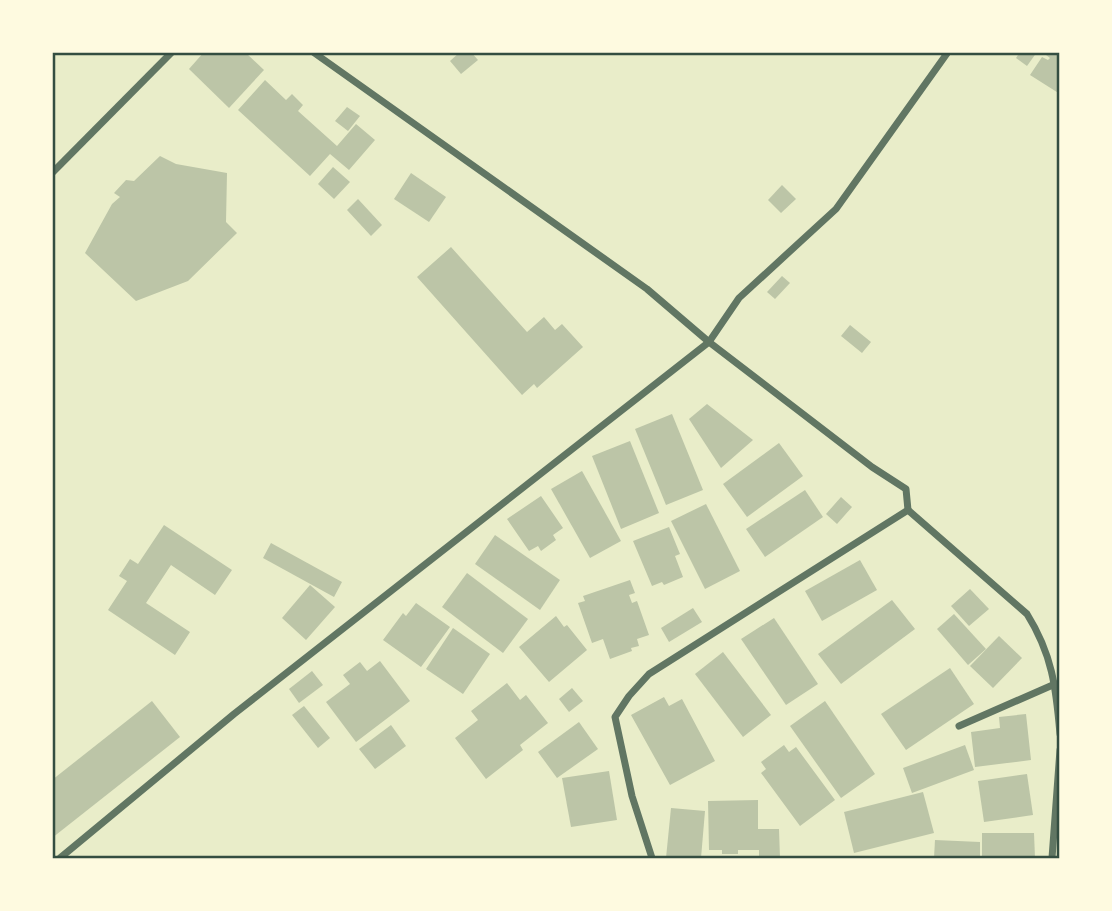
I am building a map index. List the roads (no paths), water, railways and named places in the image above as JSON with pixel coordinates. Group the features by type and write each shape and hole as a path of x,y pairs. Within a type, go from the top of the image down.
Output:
{"street":[{"path":"52,173 172,52"},
{"path":"313,52 648,289 709,342 872,467 906,489 908,510 1027,614 1041,636 1055,684 1059,734"},
{"path":"60,859 234,714 709,342 739,298 836,209 948,52"},
{"path":"652,859 632,796 615,717 629,696 649,674 908,510"},
{"path":"959,726 1055,684"},
{"path":"1052,859 1059,750"}]}
